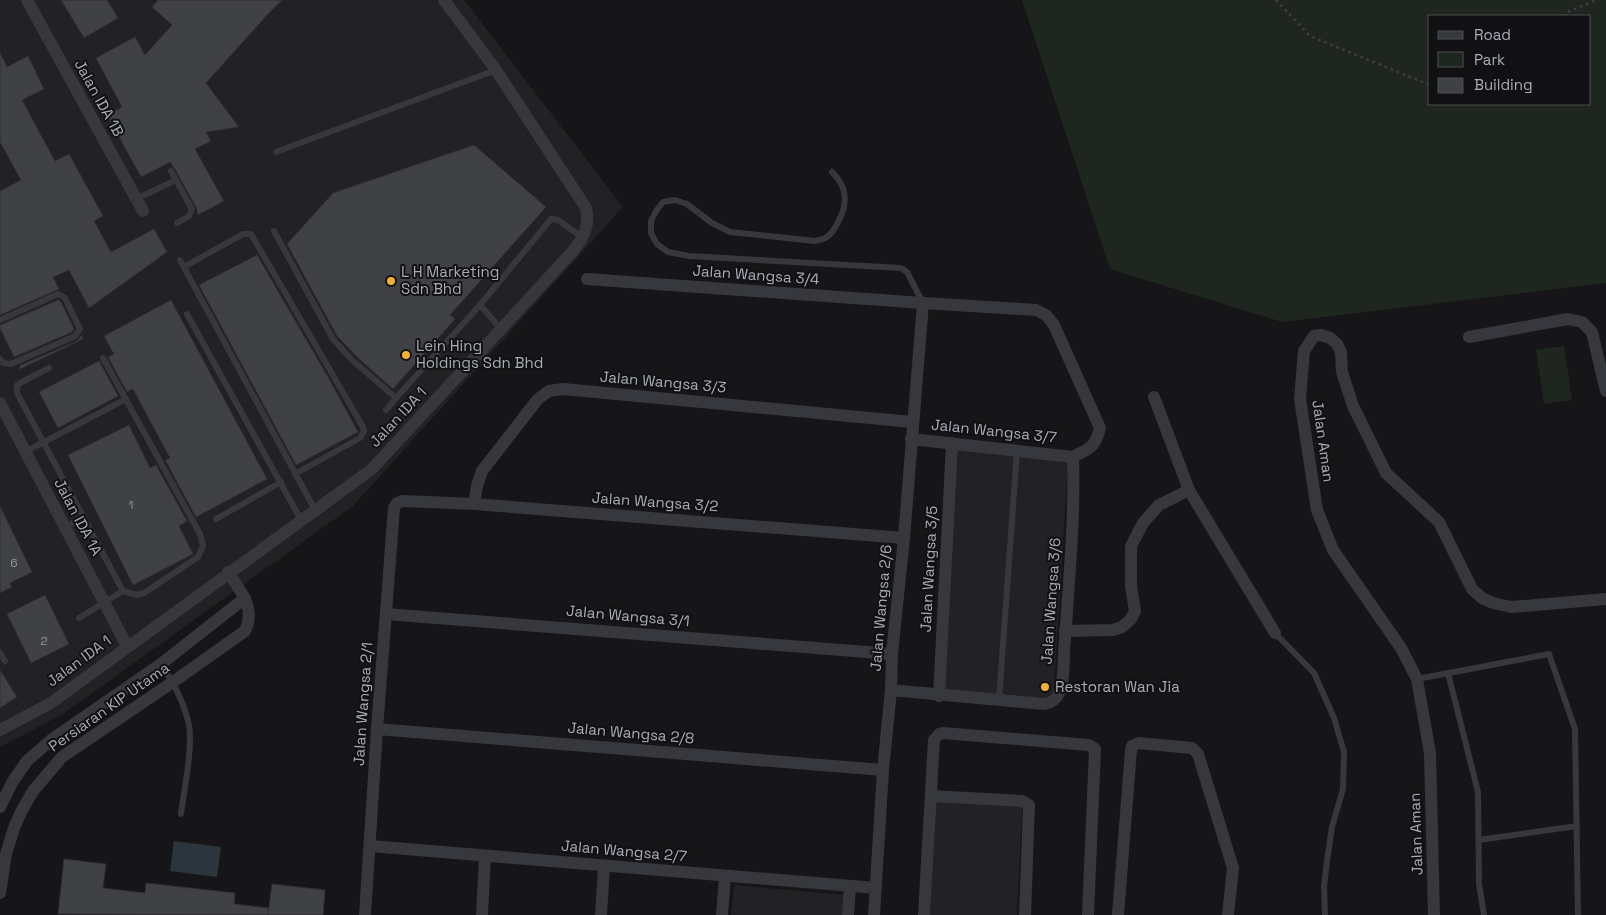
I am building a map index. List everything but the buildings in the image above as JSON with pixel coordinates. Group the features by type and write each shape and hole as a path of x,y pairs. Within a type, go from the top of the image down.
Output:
{"street":[{"name":"Jalan IDA 1B","path":"27,0 143,211"},
{"name":"Jalan IDA 1","path":"0,730 50,703 372,469 583,238 587,229 588,217 586,208 496,70 444,0"},
{"name":"Jalan Wangsa 3/4","path":"587,279 1036,310 1046,315 1059,335 1100,428 1097,440 1090,448 1073,457"},
{"name":"Jalan Wangsa 2/6","path":"874,915 882,770 891,690 892,654 904,538 923,303"},
{"path":"1470,337 1568,319 1582,322 1592,332 1606,391"},
{"name":"Jalan Aman","path":"1434,915 1430,753 1417,679 1401,648 1334,550 1317,510 1300,399 1304,351 1314,336 1322,335 1330,338 1337,344 1341,352 1342,372 1354,406 1386,473 1438,522 1472,589 1493,604 1511,607 1606,599"},
{"name":"Jalan Wangsa 3/3","path":"474,504 482,471 538,399 549,391 563,389 912,422"},
{"path":"1154,397 1189,490 1275,633"},
{"name":"Jalan IDA 1A","path":"0,403 127,646"},
{"name":"Jalan Wangsa 3/7","path":"911,439 1073,457"},
{"name":"Jalan Wangsa 3/5","path":"939,696 952,444"},
{"name":"Jalan Wangsa 3/6","path":"891,690 939,696 1044,704 1051,703 1056,699 1061,687 1065,631 1074,493 1073,457"},
{"path":"1065,631 1113,630 1122,627 1131,619 1135,611 1131,586 1131,546 1143,523 1159,505 1189,490"},
{"name":"Jalan Wangsa 3/2","path":"403,501 474,504 904,538"},
{"name":"Jalan Wangsa 2/1","path":"365,915 394,508 397,503 403,501"},
{"name":"Persiaran KIP Utama","path":"0,893 6,854 20,812 33,790 62,757 174,682 245,631 250,621 250,612 245,598 228,572"},
{"name":"Persiaran KIP Utama","path":"1,804 13,781 27,762 51,740 161,664 245,598"},
{"name":"Jalan Wangsa 3/1","path":"386,614 892,654"},
{"name":"Jalan Wangsa 2/8","path":"377,728 882,770"},
{"path":"924,915 934,740 939,734 1093,746 1096,753 1088,915"},
{"path":"1118,915 1131,750 1135,743 1140,742 1192,748 1198,754 1233,868 1228,915"},
{"path":"931,796 1022,801 1029,805 1025,915"},
{"path":"1,804 20,812"},
{"name":"Jalan Wangsa 2/7","path":"370,846 876,888"},
{"path":"482,915 485,856"},
{"path":"601,915 604,866"},
{"path":"722,915 725,876"},
{"path":"848,915 850,886"}],"lane":[{"path":"276,152 496,70"},
{"path":"171,171 192,209 189,216 177,223"},
{"path":"832,172 843,186 846,196 845,206 836,228 827,237 816,241 730,232 712,223 687,204 675,200 664,202 656,211 651,221 651,233 657,244 668,252 689,256 903,268 923,303"},
{"path":"136,198 176,180"},
{"path":"386,410 480,305 551,219 558,220 583,238"},
{"path":"274,232 333,339 352,360 396,398"},
{"path":"184,267 243,234 251,234 363,427 364,431 360,438 295,474"},
{"path":"180,260 315,510"},
{"path":"0,320 58,294 65,298 80,329 76,336 11,364 3,363 0,359"},
{"path":"480,305 501,329"},
{"path":"187,314 301,520"},
{"path":"49,368 20,383 16,389 123,591 137,595 144,593 198,557 203,546 200,534 103,358"},
{"path":"25,452 126,400"},
{"path":"999,700 1017,450"},
{"path":"216,519 281,482"},
{"path":"65,528 83,516"},
{"path":"79,618 123,591"},
{"path":"1275,633 1314,673 1334,718 1344,752 1343,789 1332,828 1324,886 1325,915"},
{"path":"0,653 5,661"},
{"path":"1417,679 1549,654 1575,729 1578,915"},
{"path":"161,664 174,682 189,726 190,748 181,814"},
{"path":"1448,673 1478,792 1479,884 1484,915"},
{"path":"1478,840 1577,826"}],"path":[{"path":"1276,0 1310,36 1428,84"},
{"path":"1564,15 1596,0"}],"shaded area":[{"path":"0,0 464,0 623,207 353,506 63,714 0,747"},
{"path":"957,449 1068,462 1054,690 1046,698 944,691"},
{"path":"936,802 1022,807 1017,915 930,915"},
{"path":"174,841 221,847 217,877 170,871"},
{"path":"734,885 845,895 843,915 731,915"}],"green space":[{"path":"1022,0 1606,0 1606,283 1282,322 1110,269"},
{"path":"1564,346 1572,400 1544,404 1536,350"}],"place":[{"name":"L H Marketing Sdn Bhd","path":"391,281"},
{"name":"Lein Hing Holdings Sdn Bhd","path":"406,355"},
{"name":"Restoran Wan Jia","path":"1045,687"}]}
